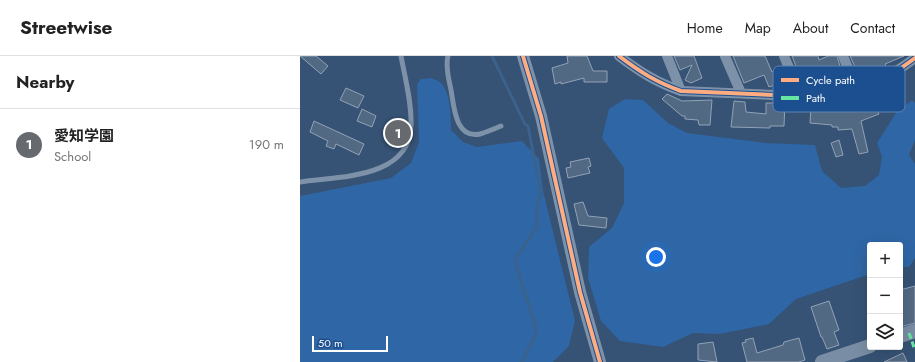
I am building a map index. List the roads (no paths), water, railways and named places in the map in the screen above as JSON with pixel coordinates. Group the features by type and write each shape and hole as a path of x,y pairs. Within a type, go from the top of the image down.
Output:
{"main road":[{"path":"903,335 915,331"},
{"path":"822,362 867,347"}],"street":[{"path":"523,56 541,116 580,292 600,362"},
{"path":"619,56 641,73 664,85 681,91 773,95"},
{"path":"667,56 681,91"},
{"path":"725,56 740,93"},
{"path":"784,56 788,66"},
{"path":"843,56 847,66"},
{"path":"899,66 908,59"}],"lane":[{"path":"300,182 368,172 383,168 394,161 403,152 411,127 411,114 401,56"},
{"path":"448,56 447,65 456,118 461,127 469,133 478,134 501,126"}],"waterway":[{"path":"492,56 525,124 528,126 541,194 537,207 537,226 516,258 516,266 536,327 535,335 522,362"}],"place":[{"name":"愛知学園","path":"398,133"}]}
